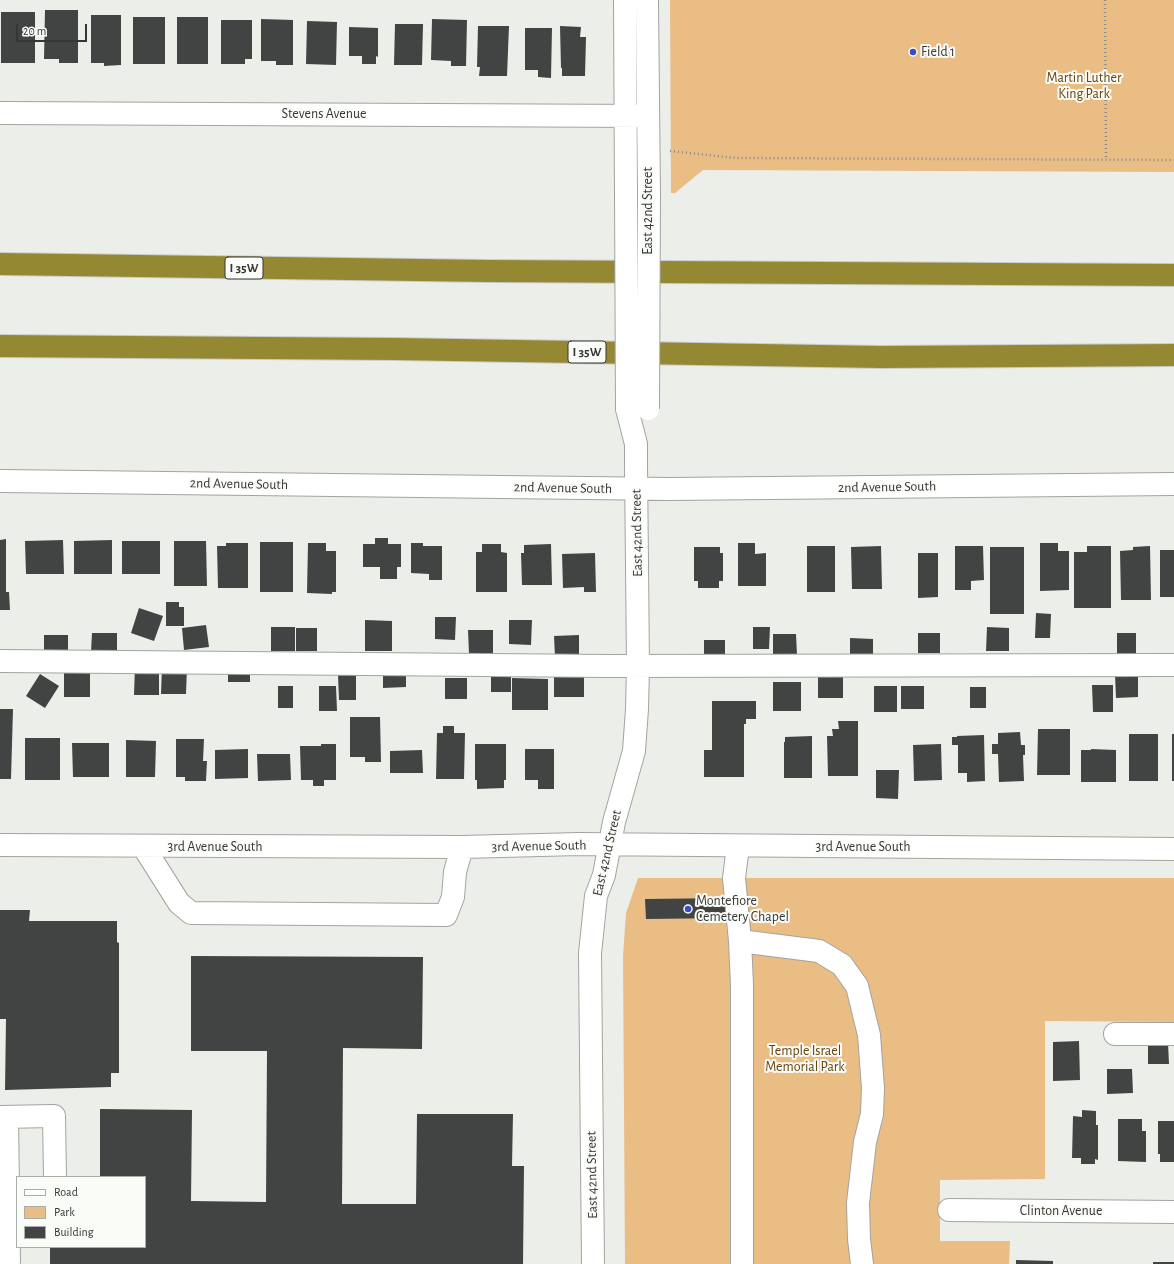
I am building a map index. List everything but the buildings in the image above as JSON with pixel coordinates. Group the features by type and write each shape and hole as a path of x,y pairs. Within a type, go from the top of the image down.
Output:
{"highway":[{"name":"I 35W","path":"0,264 488,272 1174,274"},
{"name":"I 35W","path":"0,346 379,349 881,356 1174,355"}],"street":[{"name":"East 42nd Street","path":"593,1264 590,953 596,896 604,875 614,822 634,751 637,709 636,444 627,409 624,0"},
{"name":"East 42nd Street","path":"636,444 648,409 649,194 647,0"},
{"name":"Stevens Avenue","path":"0,113 648,116"},
{"name":"2nd Avenue South","path":"0,481 636,489 1174,484"},
{"path":"0,661 638,666 1174,665"},
{"name":"3rd Avenue South","path":"0,845 462,847 578,844 1174,849"},
{"path":"143,846 179,904 191,913 446,915 453,897 455,872 462,847"},
{"path":"738,846 734,878 740,941 742,985 742,1264"},
{"path":"740,941 819,951 842,965 856,986 869,1035 874,1088 872,1114 865,1142 858,1202 858,1240 862,1264"},
{"path":"1115,1034 1174,1034"},
{"path":"0,1261 9,1261 12,1190 4,1117 54,1116 55,1176"},
{"name":"Clinton Avenue","path":"949,1210 1174,1212"}],"path":[{"path":"1105,0 1106,160"},
{"path":"668,151 736,158 1174,160"}],"green space":[{"name":"Martin Luther King Park","path":"670,0 1174,0 1174,172 703,170 675,193 671,193"},
{"name":"Temple Israel Memorial Park","path":"638,878 1174,878 1174,1022 1045,1021 1045,1179 940,1180 940,1241 1010,1241 1009,1264 625,1264 623,956 626,913"}],"place":[{"name":"Field 1","path":"913,52"},
{"name":"Montefiore Cemetery Chapel","path":"688,909"}]}
